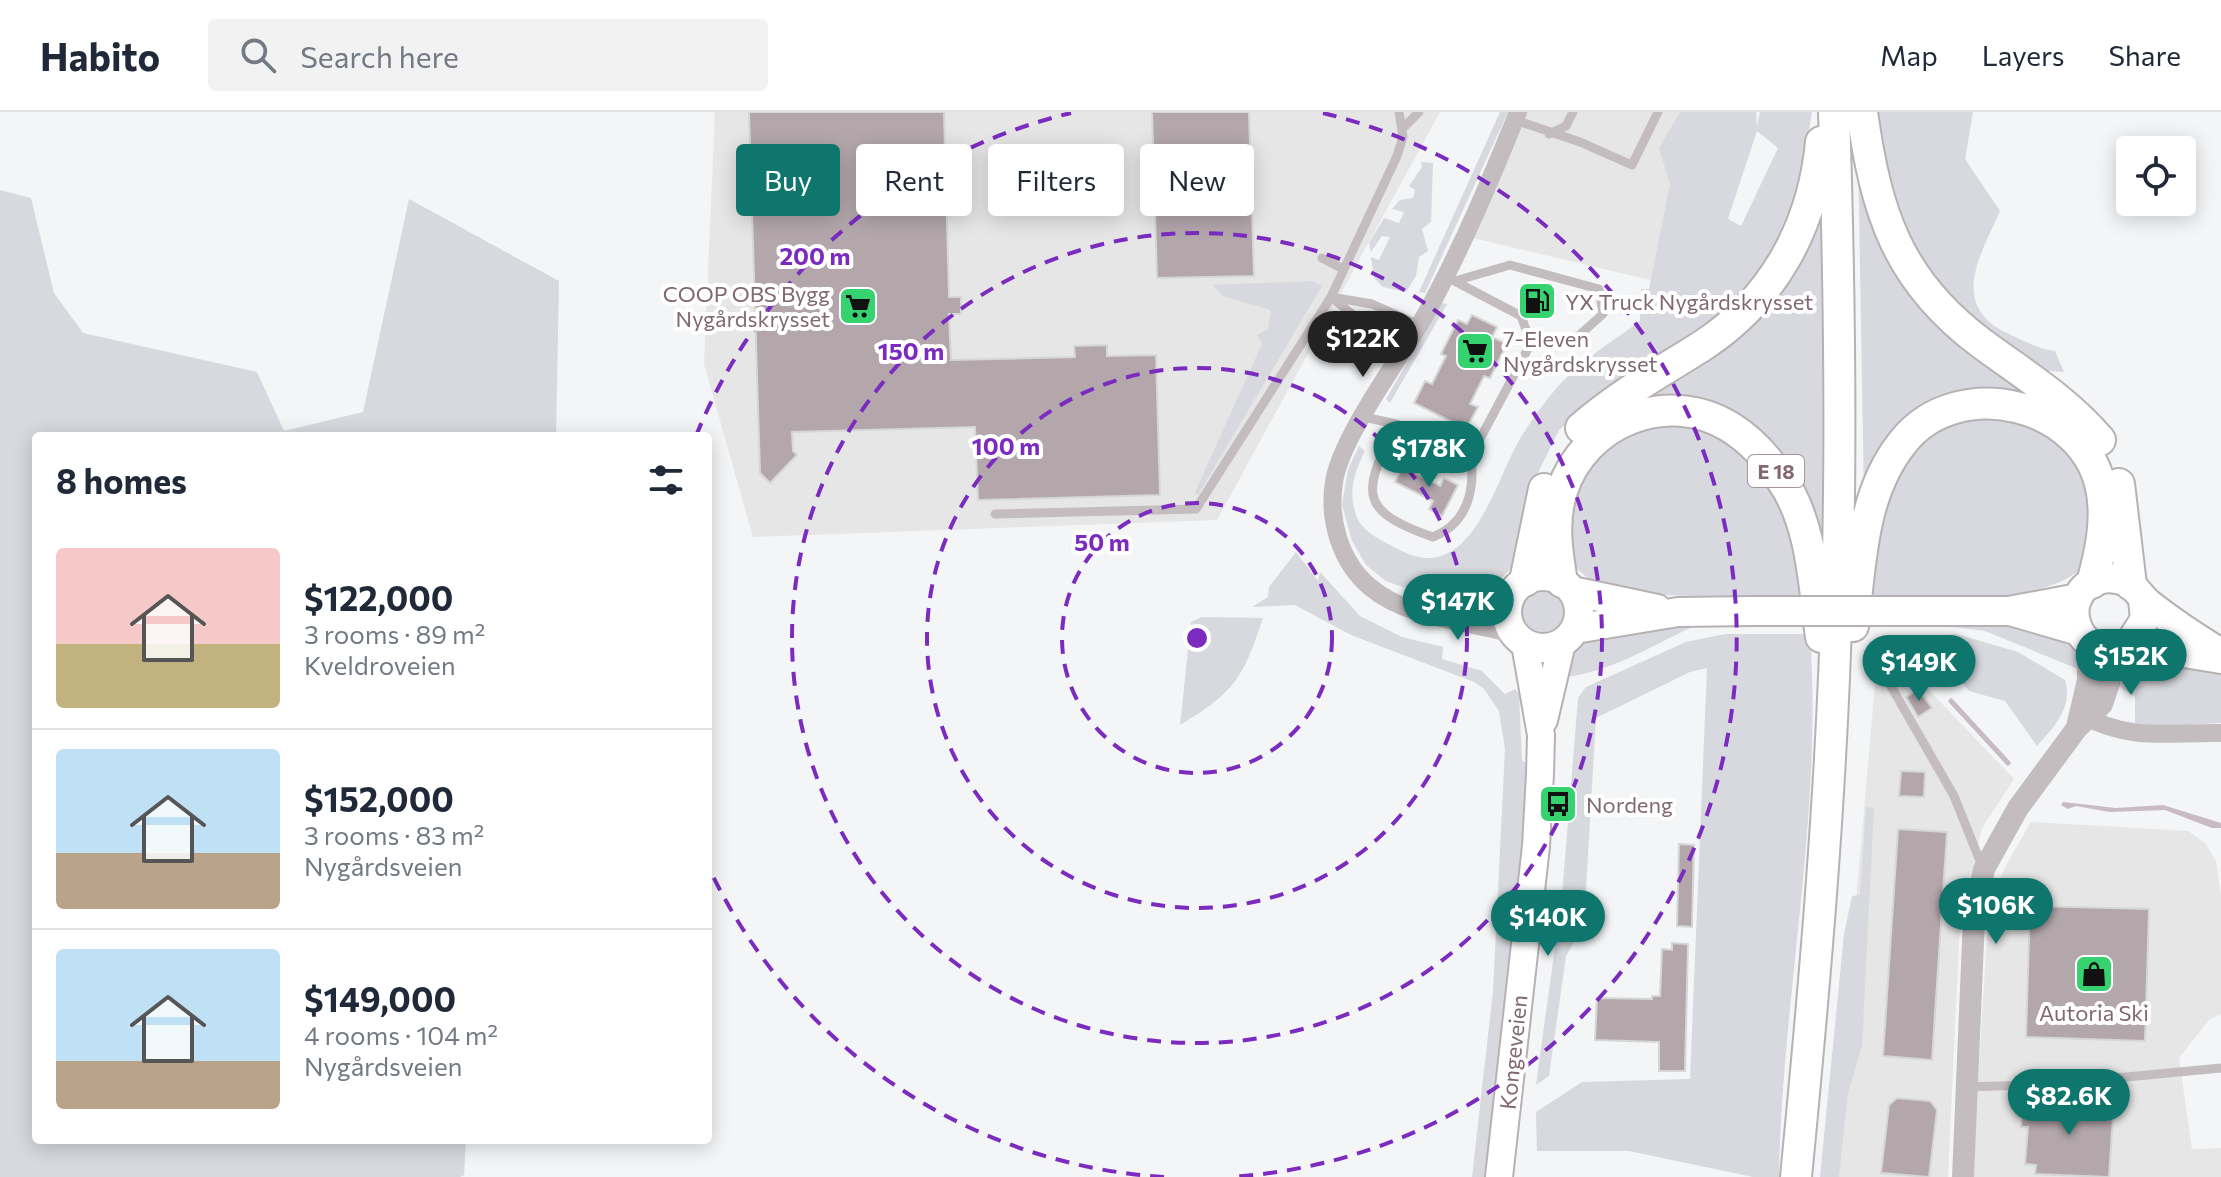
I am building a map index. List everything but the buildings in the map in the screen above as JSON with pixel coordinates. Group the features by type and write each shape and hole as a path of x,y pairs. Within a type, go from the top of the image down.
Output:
{"highway":[{"path":"1518,588 1543,492 1553,465 1571,437 1599,412 1706,344 1743,315 1792,251 1809,206 1819,165 1824,112"},
{"name":"E 18","path":"1796,1177 1813,1006 1837,592 1839,460 1834,112"},
{"path":"1812,1177 1827,1005 1847,668 1852,338 1846,112"},
{"path":"1862,112 1878,204 1895,248 1917,283 1944,313 2063,402 2101,442 2121,490 2137,592"},
{"path":"1847,668 1867,517 1877,485 1903,441 1923,422 1948,409 1993,404 2037,412 2065,431 2083,450 2102,493 2104,524 2085,590"},
{"name":"E 18","path":"1567,586 1556,526 1561,493 1569,473 1590,444 1610,427 1637,415 1676,410 1703,415 1730,427 1759,450 1783,481 1800,520 1812,572 1821,640 1824,827"}],"main road":[{"path":"1678,612 1567,586 1544,576 1518,588 1507,615 1520,639 1544,649 1568,636 1678,612 2009,611 2085,590 2112,578 2137,592 2221,656"},
{"path":"1567,586 1579,609 1568,636"},
{"path":"2083,637 2074,615 2085,590"},
{"path":"2125,646 2145,619 2137,592"},
{"path":"2009,611 2083,637 2098,648 2125,646 2221,656"},
{"name":"Kongeveien","path":"1499,1177 1536,846 1541,735 1568,636"},
{"name":"Kongeveien","path":"1520,639 1541,735"}],"street":[{"path":"1516,116 1450,279 1340,458 1334,481 1336,535 1346,556 1369,586 1416,609 1520,639"},
{"path":"1416,609 1518,588"},
{"path":"2082,720 2088,680 2083,637"},
{"path":"1963,1177 1974,918 1984,869 2018,808 2110,687 2125,646"},
{"path":"2082,720 2154,737 2221,733"}],"lane":[{"path":"995,514 1196,509 1331,297 1397,156 1403,128 1399,112"},
{"path":"1403,128 1419,112"},
{"path":"1549,134 1566,126 1573,112"},
{"path":"1516,116 1549,134 1580,142 1632,165 1658,112"},
{"path":"1322,258 1343,269"},
{"path":"1450,279 1510,265 1599,289 1603,314 1575,339 1531,343"},
{"path":"1396,424 1373,472 1373,496 1383,516 1407,528 1433,537 1448,531 1459,520 1475,486 1471,456 1531,343 1521,316 1450,279"},
{"path":"1331,297 1372,304 1419,325"},
{"path":"1331,297 1402,355"},
{"path":"1364,417 1396,424 1471,456"},
{"path":"1888,681 1954,796 1984,869"},
{"path":"1967,1087 2040,1085 2221,1068"}],"shaded area":[{"path":"715,112 1440,112 1217,520 753,537 704,364"},
{"path":"1500,112 1508,112 1425,293 1419,292"},
{"path":"1527,112 1689,112 1659,282 1473,238"},
{"path":"1680,112 1756,112 1757,126 1760,112 1812,112 1796,211 1782,244 1716,325 1592,401 1559,430 1535,479 1514,565 1493,587 1450,597 1424,595 1386,581 1366,565 1352,541 1342,505 1348,469 1359,446 1365,451 1355,475 1352,498 1356,515 1363,526 1386,543 1422,558 1442,556 1459,545 1474,529 1516,446 1550,396 1580,365 1640,321 1641,289 1649,289 1670,184 1659,148","holes":["1757,131 1778,148 1741,226 1728,219"]},
{"path":"1872,112 1973,112 1965,159 2000,211 1978,262 1974,295 1979,309 1990,323 2037,347 2055,351 2064,372 2036,370 1971,324 1897,230"},
{"path":"1858,150 1884,244 2041,403 1978,390 1864,500"},
{"path":"1824,161 1828,597 1763,441 1628,409 1748,315"},
{"path":"1421,162 1433,163 1431,222 1422,229 1428,251 1419,257 1416,276 1406,292 1383,287 1374,278 1371,257 1379,260 1390,237 1382,236 1371,252 1369,243 1384,218 1399,223 1404,212 1392,209 1400,200 1413,198 1415,190 1409,186 1422,167"},
{"path":"0,190 31,198 54,293 83,333 257,372 284,431 363,412 409,199 559,281 556,432 32,432 32,1144 466,1144 464,1175 0,1177"},
{"path":"1312,281 1322,286 1198,495 1195,492 1262,344 1257,335 1268,329 1271,310 1223,296 1212,285"},
{"path":"1441,303 1447,304 1390,403 1386,399"},
{"path":"2023,416 2066,445 2093,493 2083,568 2062,581 2010,595 1952,599 1870,598 1879,508 1910,447 1947,421"},
{"path":"1672,419 1719,428 1774,481 1811,599 1624,594 1591,581 1575,567 1568,542 1568,515 1589,456 1619,430"},
{"path":"1296,552 1318,581 1320,572 1360,616 1402,637 1443,647 1442,659 1482,671 1505,694 1515,689 1519,694 1522,760 1530,767 1489,1177 1472,1177 1493,991 1505,749 1499,711 1484,689 1474,682 1351,635 1295,605 1252,607 1268,597 1269,587"},
{"path":"1542,589 1558,595 1564,611 1558,627 1542,633 1526,627 1520,611 1526,595"},
{"path":"1202,617 1263,618 1235,682 1213,703 1180,725 1191,622"},
{"path":"2004,624 2039,628 2067,640 2072,646 2078,669 1985,631 1936,625"},
{"path":"1649,625 1692,627 1613,664 1564,677 1578,650 1596,636"},
{"path":"1725,634 1810,634 1813,702 1811,770 1787,1041 1779,1177 1753,1177 1629,1151 1537,1151 1536,1112 1582,1082 1690,1079 1707,668 1690,672 1596,718 1584,923 1566,956 1549,1076 1536,1085 1562,896 1578,698 1586,687 1686,642"},
{"path":"1956,634 2018,652 2065,680 2067,699 2061,716 2037,746 2005,701 1969,691 1924,637"},
{"path":"2139,655 2221,673 2221,723 2135,728 2135,697 2120,687 2131,659"},
{"path":"1877,661 1902,662 2014,779 1982,828 1960,921 1948,1177 1832,1177"},
{"path":"2063,802 2116,808 2163,805 2221,823 2221,828 2212,828 2165,810 2110,812 2076,806 2068,809 2061,805"},
{"path":"1866,807 1874,808 1862,1046 1848,1093 1839,1177 1820,1177 1844,934 1852,896 1860,895"},
{"path":"2031,822 2188,831 2205,843 2216,861 2221,896 2221,1014 2209,1020 2179,1058 2192,1149 2221,1148 2221,1177 1972,1177 1989,905 2005,867"}],"waterway":[{"path":"1951,701 2008,763"}],"place":[{"name":"YX Truck Nygårdskrysset","path":"1537,301"},
{"name":"COOP OBS Bygg Nygårdskrysset","path":"858,306"},
{"name":"7-Eleven Nygårdskrysset","path":"1475,351"},
{"name":"Nordeng","path":"1558,804"},
{"name":"Autoria Ski","path":"2094,974"}]}
